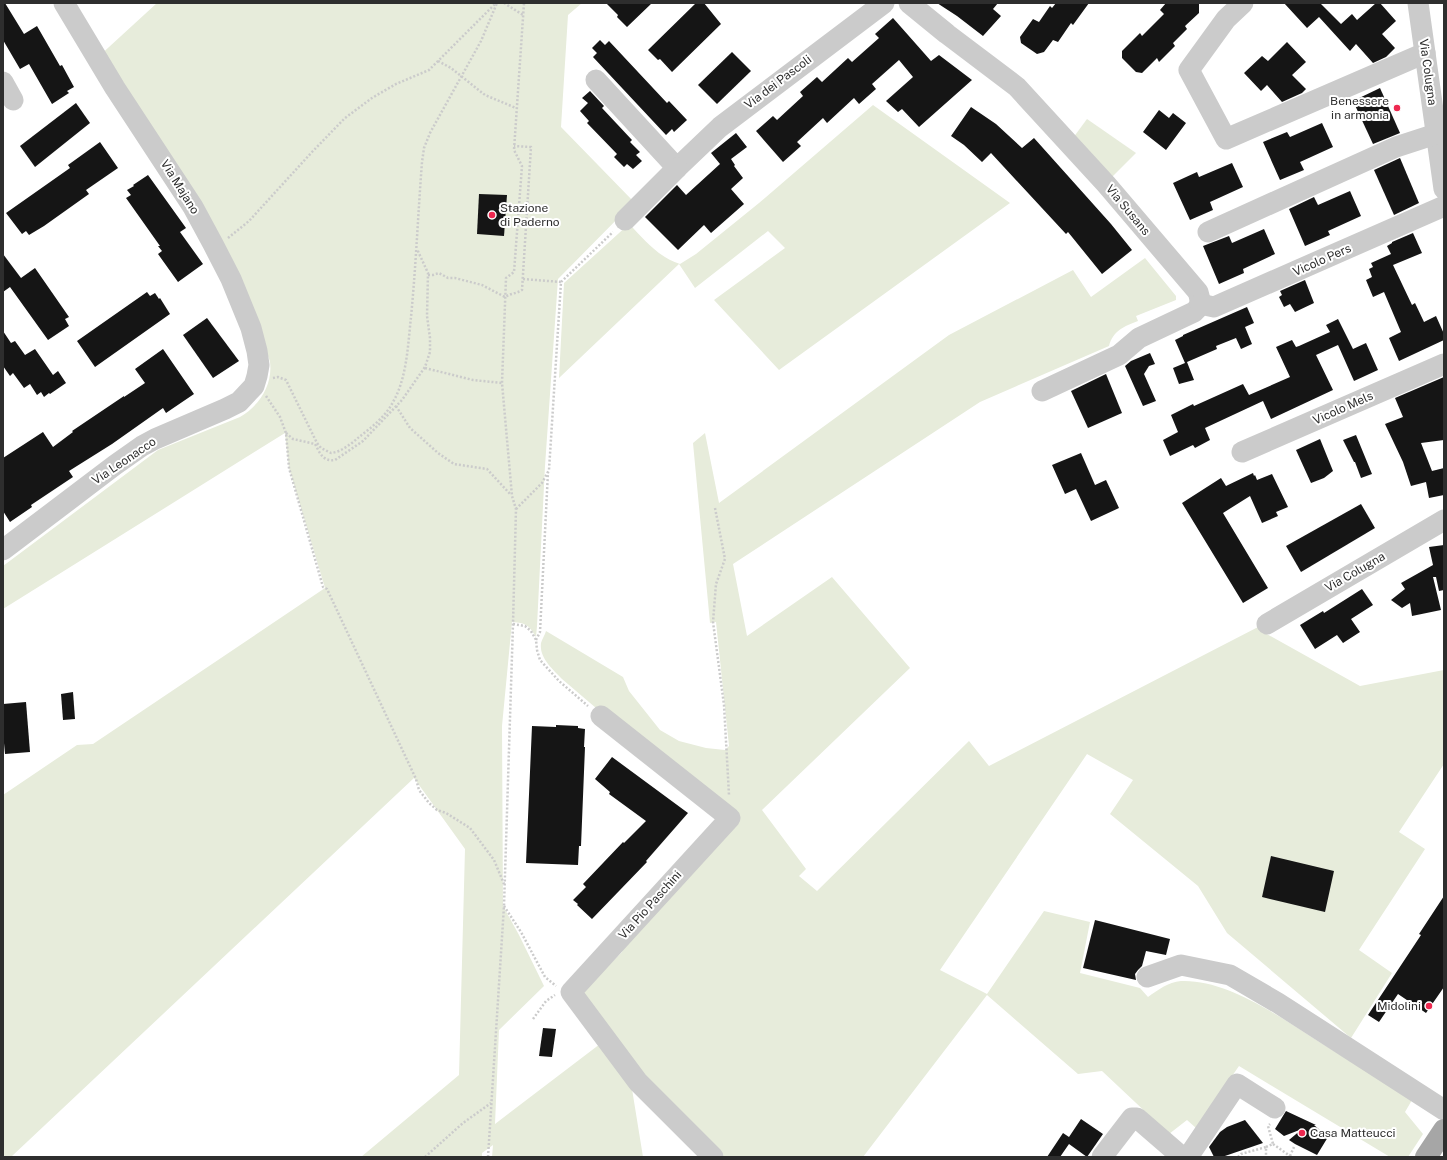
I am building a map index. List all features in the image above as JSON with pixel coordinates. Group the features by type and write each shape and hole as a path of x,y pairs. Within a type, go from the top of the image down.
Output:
{"main road":[{"path":"1426,1157 1444,1130"}],"street":[{"name":"Via Majano","path":"64,3 115,88 193,207 213,244 234,286 251,328 258,351 259,365 257,376 259,390"},
{"name":"Via dei Pascoli","path":"625,220 720,127 884,3"},
{"name":"Via Susans","path":"909,3 1017,87 1106,184 1193,286 1198,292 1200,304"},
{"path":"1243,3 1226,19 1189,70 1226,138 1425,53"},
{"name":"Via Colugna","path":"1418,3 1425,53 1438,120 1444,189"},
{"path":"596,80 677,168"},
{"path":"3,82 13,100"},
{"path":"1208,232 1396,147 1438,120"},
{"name":"Vicolo Pers","path":"1200,304 1214,307 1444,206"},
{"path":"1042,391 1119,355 1139,338 1194,312 1200,304"},
{"name":"Vicolo Mels","path":"1242,452 1444,364"},
{"name":"Via Leonacco","path":"3,550 135,450 155,439 225,409 259,390"},
{"name":"Via Colugna","path":"1267,624 1444,520"},
{"path":"601,716 730,818"},
{"name":"Via Pio Paschini","path":"571,992 730,818"},
{"path":"1147,977 1180,965 1230,976 1278,1003 1444,1110"},
{"path":"571,992 638,1082 713,1157"},
{"path":"1188,1157 1237,1084 1275,1108"},
{"path":"1102,1157 1132,1118 1137,1118 1182,1157"}],"path":[{"path":"213,244 228,238 248,221 345,118 372,98 396,84 429,70 496,3"},
{"path":"341,450 362,436 387,411 397,393 409,341 424,148 430,133 481,41 496,3"},
{"path":"504,3 523,16"},
{"path":"488,1157 505,886 514,624 516,509 512,496 502,383 506,278 514,272 522,166 514,150 514,146 524,3"},
{"path":"438,61 452,68 485,95 516,108"},
{"path":"505,296 522,290 531,147 514,146"},
{"path":"601,716 559,681 540,660 536,640 540,632 561,282 625,220"},
{"path":"286,433 293,439 315,444 324,459 330,461 335,460 363,442 402,400 425,368 430,352 427,316 428,275 417,248"},
{"path":"428,275 433,275 439,272 448,278 455,278 482,285 505,296"},
{"path":"523,279 561,282"},
{"path":"425,368 473,380 502,383"},
{"path":"278,377 283,377 289,384 317,443 321,448 331,453 363,442"},
{"path":"259,390 280,417 286,433 289,468 323,587 326,589 416,779 419,790 429,803 437,810 446,813 470,828 494,860 505,886"},
{"path":"396,406 410,428 438,453 454,464 487,469 512,496"},
{"path":"516,509 542,483 549,470"},
{"path":"715,508 725,559 716,584 713,622 724,705 730,818"},
{"path":"514,624 525,626 536,640"},
{"path":"504,906 521,932 546,977 557,987 571,992"},
{"path":"533,1019 546,1001 557,994 571,992"},
{"path":"425,1157 463,1123 491,1103"},
{"path":"1275,1108 1278,1111 1268,1126 1273,1144 1289,1156 1294,1147"},
{"path":"1238,1157 1241,1154 1273,1144"},
{"path":"1266,1147 1266,1155"}],"green space":[{"path":"157,3 582,3 568,15 561,127 634,202 558,279 545,466 536,637 527,625 512,622 502,726 503,906 544,986 499,1030 495,1124 600,1044 632,1089 643,1157 492,1157 493,1145 482,1153 482,1157 361,1157 459,1075 465,849 414,778 11,1157 3,1157 3,795 77,745 93,744 325,588 289,468 285,433 3,609 3,566 158,450 240,417 259,401 267,387 270,362 263,345 97,58"},
{"path":"873,105 1010,203 779,370 714,300 785,248 768,231 695,288 679,264 559,378 564,283 629,224 658,252 680,264 696,254 759,203"},
{"path":"1087,119 1136,153 1109,180 1073,138"},
{"path":"1145,258 1176,296 1176,300 1136,316 1138,321 1128,325 1116,333 1113,336 1109,346 980,402 733,564 747,636 832,577 910,668 762,810 806,869 799,876 817,891 969,741 989,766 1260,626 1265,633 1360,686 1444,670 1444,764 1399,832 1425,849 1359,950 1392,973 1351,1038 1227,933 1198,886 1110,814 1133,780 1087,754 940,970 987,994 1044,911 1090,922 1080,973 1140,988 1148,997 1167,985 1181,981 1199,982 1217,986 1236,993 1272,1012 1412,1100 1405,1112 1423,1134 1408,1157 1390,1157 1239,1066 1196,1128 1187,1120 1169,1134 1102,1071 1078,1074 987,995 863,1157 719,1157 642,1078 582,992 622,952 626,939 732,824 562,679 547,663 542,654 541,643 546,631 623,677 629,691 660,730 679,741 706,748 725,750 729,746 716,622 710,623 693,443 705,433 719,503 949,335 1073,270 1091,297"}],"building":[{"path":"3,3 5,3 24,34 37,26 74,87 67,91 69,93 52,104 29,64 20,69 3,40"},
{"path":"606,3 652,3 627,27"},
{"path":"696,3 704,3 721,24 672,72 660,59 658,60 648,50"},
{"path":"937,3 998,3 993,9 1001,16 983,36"},
{"path":"1056,3 1089,3 1073,25 1071,23 1058,42 1053,40 1044,52 1037,54 1021,43 1020,37 1033,19 1039,22 1050,6 1052,8"},
{"path":"1166,3 1199,3 1199,13 1185,26 1187,29 1173,43 1175,46 1159,62 1157,58 1142,73 1136,72 1122,58 1122,51 1140,33 1142,36 1164,14 1160,10"},
{"path":"1284,3 1320,3 1341,24 1352,14 1357,20 1376,3 1380,3 1396,21 1382,34 1395,48 1386,57 1373,63 1356,44 1350,51 1319,17 1307,28"},
{"path":"893,18 931,61 939,55 972,80 919,127 902,109 898,112 886,101 913,77 899,60 872,84 876,89 859,104 854,98 827,123 823,118 797,142 801,146 783,162 756,131 773,116 777,120 803,96 800,92 817,77 822,82 848,58 852,62 879,38 875,34"},
{"path":"600,40 605,45 609,41 667,103 669,101 687,120 674,132 672,129 666,135 593,57 597,53 592,48"},
{"path":"1287,42 1306,62 1292,75 1306,89 1302,93 1282,102 1267,85 1261,91 1244,73 1262,56 1268,61"},
{"path":"732,52 751,71 717,104 698,85"},
{"path":"1380,88 1400,133 1373,144 1353,101"},
{"path":"590,91 604,106 602,108 632,140 630,142 640,152 636,155 642,161 633,169 627,164 624,167 614,157 617,154 587,123 589,121 580,111 588,103 582,98"},
{"path":"76,103 90,123 35,167 20,146"},
{"path":"971,107 996,124 1022,148 1034,138 1111,224 1132,250 1102,274 1068,232 1066,234 991,153 982,162 964,145 951,136"},
{"path":"1159,110 1169,118 1173,113 1186,123 1166,150 1143,132"},
{"path":"1322,123 1333,147 1300,162 1304,170 1280,180 1263,142 1287,132 1290,137"},
{"path":"736,133 747,147 731,159 735,165 734,166 743,178 731,189 744,204 711,233 704,225 678,250 645,217 677,185 686,195 720,164 711,153"},
{"path":"100,142 118,168 86,190 89,194 44,226 29,235 26,231 22,234 6,213 70,168 68,165"},
{"path":"1400,158 1419,203 1394,215 1374,170"},
{"path":"1232,163 1243,187 1210,202 1213,210 1190,220 1173,183 1197,172 1199,177"},
{"path":"148,175 186,228 180,232 203,264 178,282 158,254 162,251 158,246 160,246 126,198 131,195 127,190"},
{"path":"1350,191 1361,216 1328,231 1330,235 1305,246 1289,209 1314,197 1318,205"},
{"name":"Stazione di Paderno","path":"479,194 507,195 504,236 477,234"},
{"path":"1264,229 1275,254 1243,269 1244,273 1219,284 1203,246 1229,236 1232,243"},
{"path":"1413,233 1422,253 1393,265 1412,305 1415,303 1424,322 1436,316 1444,334 1444,340 1399,361 1389,338 1401,332 1384,292 1373,297 1366,280 1372,277 1369,269 1373,267 1371,263 1391,254 1387,246 1392,242"},
{"path":"3,254 21,278 35,268 69,317 65,319 69,326 48,340 10,287 3,292"},
{"path":"1305,280 1314,303 1295,312 1290,304 1284,307 1279,297 1282,295 1280,291"},
{"path":"147,292 150,296 155,293 170,314 95,367 77,341"},
{"path":"1247,307 1254,323 1245,327 1252,344 1241,349 1236,338 1216,346 1217,349 1187,362 1194,380 1179,384 1173,368 1185,363 1175,340 1183,335"},
{"path":"207,318 239,361 213,378 183,335"},
{"path":"1338,319 1353,349 1366,343 1378,370 1354,381 1338,345 1316,355 1333,390 1271,419 1263,401 1205,428 1210,440 1195,448 1193,445 1170,456 1163,440 1178,432 1171,415 1193,404 1194,406 1243,384 1249,395 1290,377 1276,347 1292,340 1296,347 1330,332 1326,325"},
{"path":"3,331 11,343 15,341 25,355 35,349 53,375 58,371 66,383 44,397 41,392 37,395 30,384 24,388 13,373 10,376 3,366"},
{"path":"163,349 194,394 166,413 163,408 112,444 69,471 73,477 31,505 32,507 10,522 3,511 3,458 43,432 53,447 73,432 72,431 145,383 135,369"},
{"path":"1150,353 1155,364 1149,366 1144,374 1156,401 1143,406 1125,366 1131,361"},
{"path":"1106,374 1122,413 1088,428 1071,391"},
{"path":"1444,377 1444,440 1421,443 1432,471 1444,468 1444,495 1429,498 1426,482 1411,486 1403,462 1385,424 1403,417 1395,398"},
{"path":"1356,435 1372,474 1361,478 1355,462 1343,440"},
{"path":"1320,439 1333,471 1324,478 1311,483 1296,450"},
{"path":"1081,453 1095,485 1106,480 1119,508 1091,521 1076,489 1065,494 1052,465"},
{"path":"1253,473 1257,480 1272,474 1288,507 1276,512 1278,516 1262,523 1250,496 1223,513 1268,588 1243,603 1182,503 1221,478 1226,486"},
{"path":"1361,504 1375,528 1301,572 1286,546"},
{"path":"1444,545 1444,590 1439,591 1436,577 1433,577 1441,610 1412,616 1410,603 1402,608 1391,600 1405,589 1401,583 1433,565 1429,547"},
{"path":"1362,589 1373,605 1351,619 1360,632 1343,643 1337,635 1315,649 1300,625 1323,611 1324,613"},
{"path":"73,692 75,719 63,720 61,694"},
{"path":"26,702 30,752 5,754 3,704"},
{"path":"556,725 578,726 578,728 585,729 581,846 579,846 578,865 526,863 532,726 556,727"},
{"path":"612,757 688,813 646,861 647,862 592,919 573,900 586,887 583,884 623,842 624,843 646,821 609,794 610,792 595,779"},
{"path":"1271,856 1334,871 1325,912 1262,897"},
{"path":"1444,896 1444,987 1426,1013 1398,994 1379,1022 1368,1015 1421,935 1419,934"},
{"path":"1095,920 1170,939 1166,955 1146,951 1142,966 1135,974 1136,980 1083,968"},
{"path":"543,1028 556,1029 552,1057 539,1056"},
{"name":"Casa Matteucci","path":"1286,1111 1316,1125 1314,1125 1328,1137 1317,1155 1289,1140 1302,1129 1284,1136 1275,1129"},
{"path":"1081,1119 1103,1134 1087,1157 1069,1144 1060,1157 1047,1157 1063,1133 1069,1137"},
{"path":"1245,1120 1263,1143 1222,1157 1214,1157 1209,1147 1220,1132 1227,1127"}],"place":[{"name":"Benessere in armonia","path":"1397,108"},
{"name":"Stazione di Paderno","path":"492,215"},
{"name":"Midolini","path":"1429,1006"},
{"name":"Casa Matteucci","path":"1302,1133"}]}
